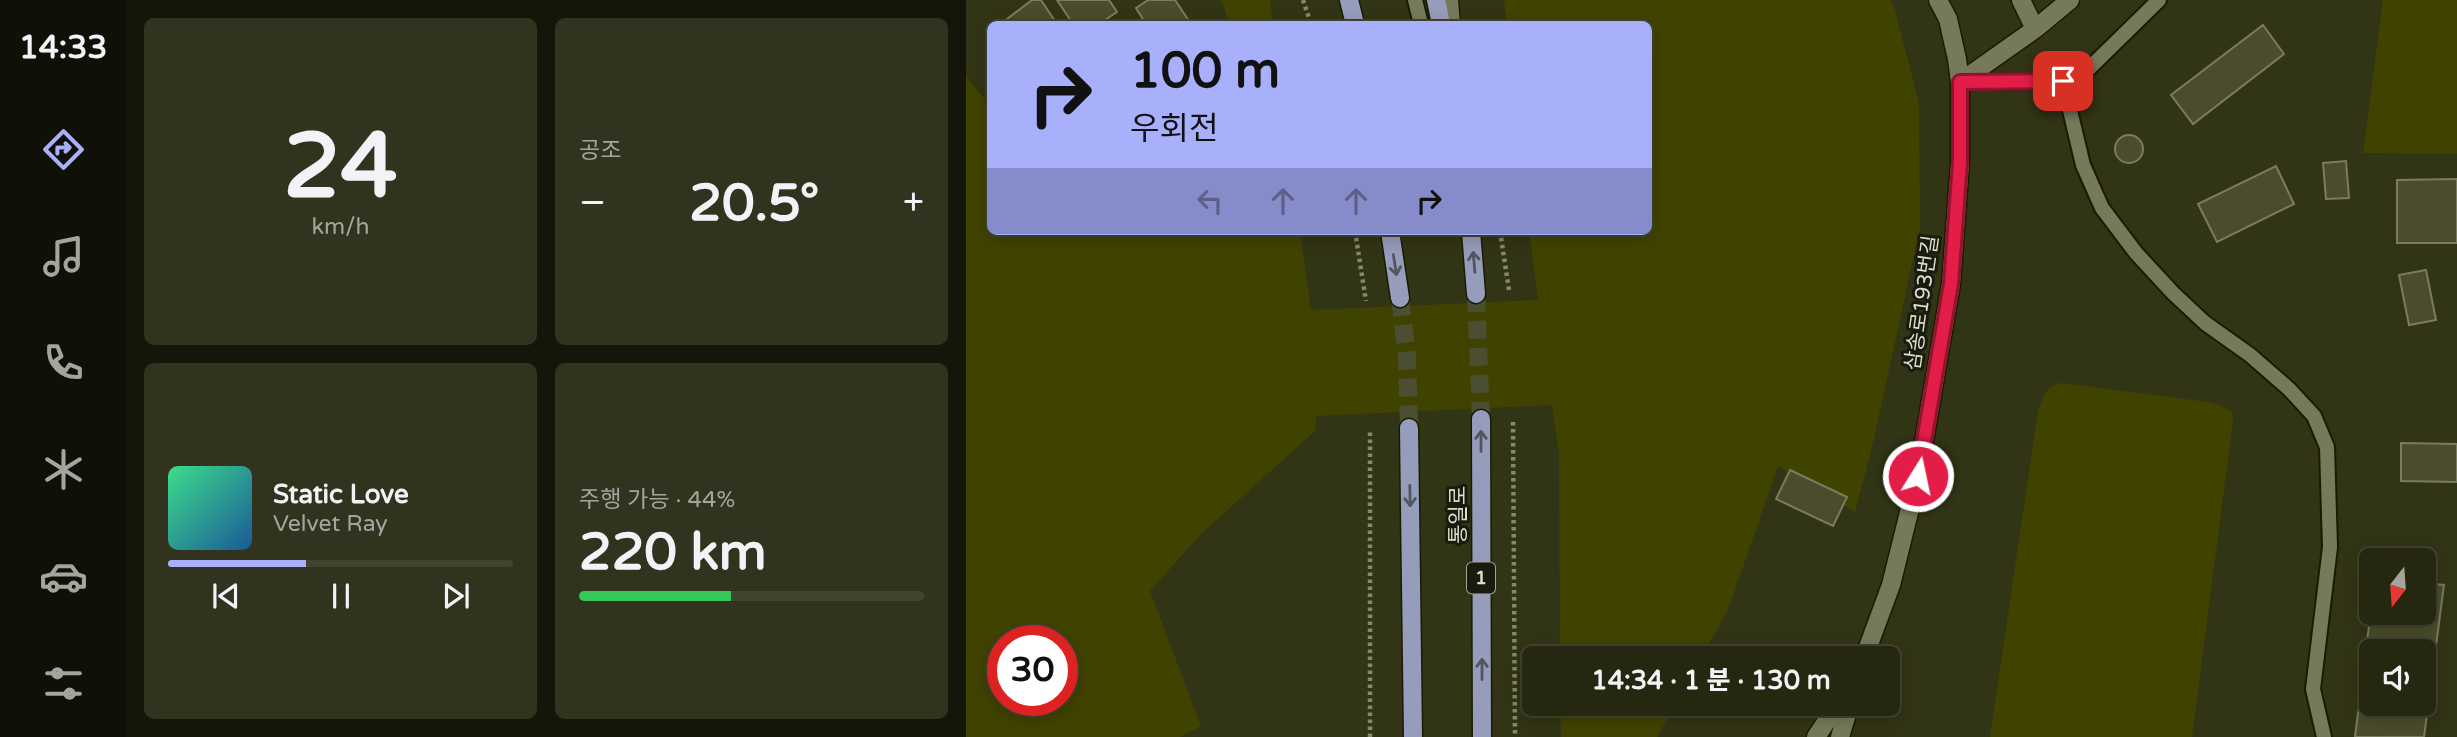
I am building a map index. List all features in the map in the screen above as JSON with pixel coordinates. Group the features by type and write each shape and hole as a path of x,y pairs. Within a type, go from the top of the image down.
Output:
{"main road":[{"path":"1349,0 1354,21"},
{"path":"1436,0 1440,21"},
{"path":"1391,235 1400,298"},
{"path":"1471,235 1476,294"},
{"name":"통일로","path":"1481,419 1482,737"},
{"path":"1409,428 1413,737"}],"street":[{"path":"1449,0 1451,21"},
{"name":"삼송로193번길","path":"1868,646 1891,585 1918,476 1951,284 1960,163 1960,82 1958,59 1948,19 1938,0"},
{"path":"2021,0 2035,29"},
{"path":"1960,82 2035,29 2070,0"},
{"path":"1816,737 1830,716"},
{"path":"1840,737 1846,716"}],"lane":[{"path":"1415,0 1420,21"},
{"path":"2065,92 2159,0"},
{"path":"1960,82 2063,81 2084,165 2102,208 2136,253 2173,293 2205,323 2250,355 2289,389 2314,416 2327,447 2330,547 2313,689 2324,737"}],"path":[{"path":"1303,0 1310,21"},
{"path":"1356,235 1366,302"},
{"path":"1501,235 1509,290"},
{"path":"1513,422 1516,737"},
{"path":"1370,430 1370,737"}],"shaded area":[{"path":"1222,0 1270,0 1273,21 1228,21"},
{"path":"1504,0 1890,0 1894,6 1919,104 1920,227 1873,443 1855,512 1778,466 1728,610 1708,646 1560,646 1559,453 1552,405 1316,416 1315,431 1201,534 1150,591 1201,726 1180,737 966,737 966,76 987,102 987,235 1301,235 1311,310 1538,300 1530,235 1652,235 1652,21 1507,21"},
{"path":"2383,0 2457,0 2457,154 2363,153"},
{"path":"2061,383 2208,402 2232,412 2192,737 1990,737 2038,411 2048,389"},
{"path":"1560,716 1669,716 1657,737 1561,737"}],"building":[{"path":"1032,0 1041,0 1055,21 1004,21"},
{"path":"1057,0 1109,0 1117,12 1104,21 1071,21"},
{"path":"1148,0 1175,0 1189,21 1144,21 1136,8"},
{"path":"2263,25 2284,54 2193,124 2171,95"},
{"path":"2129,135 2139,139 2143,149 2139,159 2129,163 2119,159 2115,149 2119,139"},
{"path":"2346,161 2349,198 2326,199 2323,163"},
{"path":"2276,166 2294,204 2217,242 2198,204"},
{"path":"2457,179 2457,243 2397,243 2397,180"},
{"path":"2426,270 2436,320 2409,325 2399,275"},
{"path":"2401,443 2457,444 2457,482 2401,481"},
{"path":"1790,470 1847,497 1833,526 1776,499"},
{"path":"2436,584 2444,585 2436,646 2436,639 2367,639 2369,625 2436,625"},
{"path":"2359,705 2359,716 2427,716 2424,737 2355,737"}],"tunnel":[{"path":"1476,294 1481,419"},
{"path":"1400,298 1407,356 1409,428"}],"route":[{"path":"1918,476 1951,284 1960,163 1960,82 2063,81"}]}
